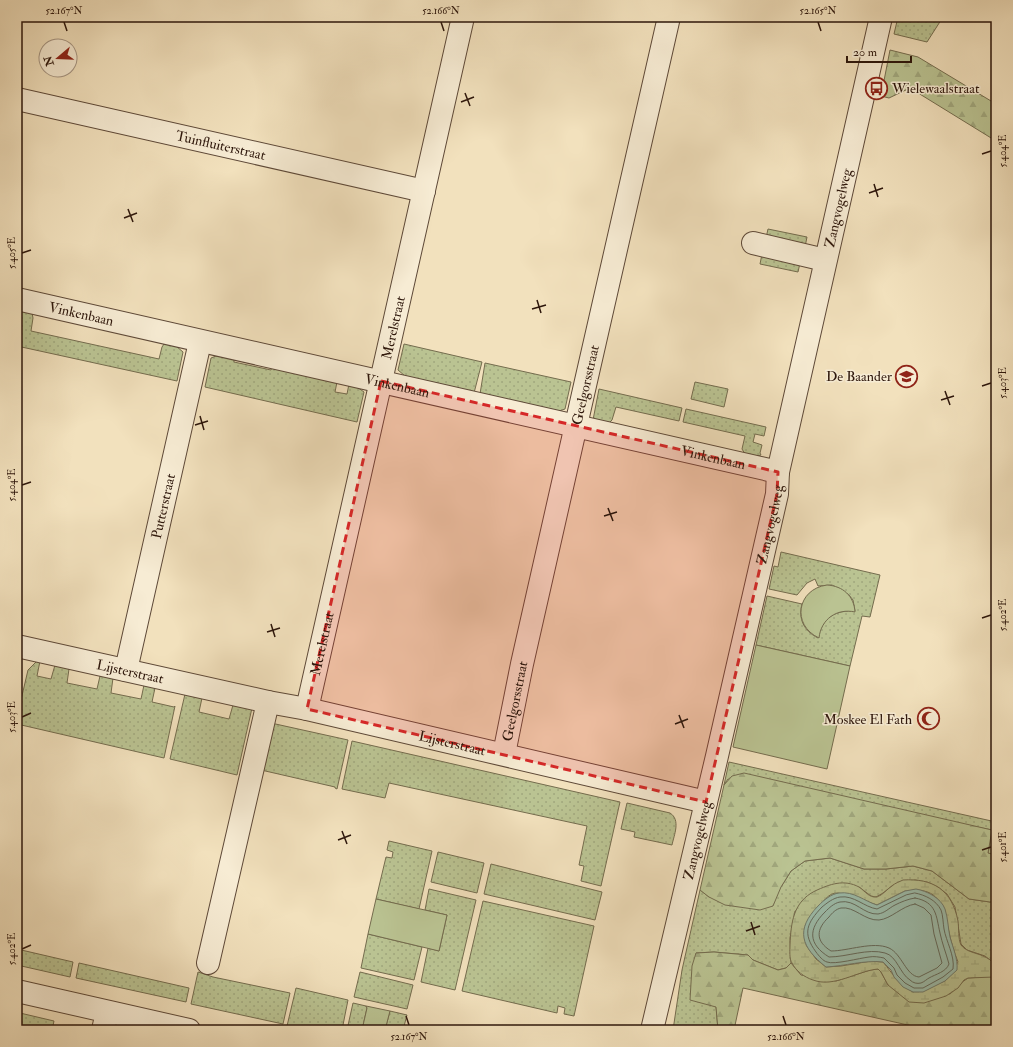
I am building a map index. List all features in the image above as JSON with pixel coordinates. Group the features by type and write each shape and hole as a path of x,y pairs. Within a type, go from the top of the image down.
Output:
{"street":[{"name":"Merelstraat","path":"307,709 463,17"},
{"name":"Geelgorsstraat","path":"504,754 522,664 669,17"},
{"name":"Zangvogelweg","path":"652,1030 777,494 778,472 881,17"},
{"name":"Tuinfluiterstraat","path":"17,98 424,191"},
{"path":"753,243 825,260"},
{"name":"Vinkenbaan","path":"17,299 200,342 381,381 778,472"},
{"name":"Putterstraat","path":"126,670 200,342"},
{"name":"Lijsterstraat","path":"17,646 268,702 307,709 706,802"},
{"path":"208,964 268,702"},
{"path":"17,991 105,1021 189,1030"}],"highlighted area":[{"path":"381,381 778,472 777,494 706,802 307,709"}],"green space":[{"path":"898,17 943,17 927,42 894,34"},
{"path":"890,50 918,57 996,104 996,141 910,88 889,98 881,96"},
{"path":"768,229 807,237 805,247 766,238"},
{"path":"762,254 800,263 798,272 760,264"},
{"path":"17,310 32,313 33,318 31,331 159,359 164,344 176,346 183,352 177,381 17,346"},
{"path":"404,344 482,362 474,393 405,376 398,370"},
{"path":"216,356 234,358 234,362 271,370 272,367 337,382 335,392 347,394 349,384 357,387 364,392 357,422 205,387 211,358"},
{"path":"485,363 571,382 565,409 559,411 480,394"},
{"path":"695,382 728,389 724,407 691,399"},
{"path":"599,389 682,408 679,421 616,407 612,420 609,423 593,420"},
{"path":"686,409 766,427 764,436 755,434 753,442 762,445 761,455 757,456 745,454 742,449 745,436 683,422"},
{"path":"781,552 880,575 870,617 862,616 850,666 756,645 767,596 802,604 801,615 803,624 809,632 818,638 823,625 831,616 842,612 855,611 853,600 849,595 832,585 818,586 815,579 807,583 797,595 769,589 774,566 778,567"},
{"path":"827,585 838,587 847,593 852,601 855,612 848,611 836,613 831,616 823,625 819,638 810,632 804,625 801,617 801,608 809,593 817,588"},
{"path":"756,645 850,666 827,769 733,747"},
{"path":"36,660 40,661 37,676 51,679 55,665 69,669 67,683 97,689 100,676 113,678 111,693 141,699 144,685 155,688 152,702 175,706 164,758 17,724 17,717 28,670 36,662"},
{"path":"185,694 202,698 199,712 229,719 233,705 252,708 237,775 170,759"},
{"path":"271,723 348,740 337,789 335,787 261,770"},
{"path":"352,741 620,802 601,886 581,881 584,866 579,865 587,826 389,783 385,798 342,789"},
{"path":"729,762 996,822 996,855 988,854 992,830 728,779 724,785"},
{"path":"744,773 992,830 988,853 996,855 996,900 990,902 969,899 932,871 913,866 886,869 864,869 830,858 805,861 791,871 781,887 773,906 760,910 725,905 709,897 700,890 724,785 732,776"},
{"path":"627,803 670,813 676,824 672,845 634,837 635,832 621,829"},
{"path":"389,841 432,851 419,909 376,899 386,857 392,858 393,852 387,850"},
{"path":"438,852 484,863 477,893 431,882"},
{"path":"830,858 864,869 886,869 913,866 932,871 969,899 990,902 996,900 996,965 985,956 967,950 961,944 955,907 947,894 938,887 927,882 915,880 893,885 876,897 871,896 859,887 795,911 790,938 791,963 786,968 778,970 753,960 748,955 714,952 696,953 716,1006 718,1030 673,1030 682,970 700,890 709,897 781,887 791,871 805,861"},
{"path":"491,864 602,892 595,920 484,894"},
{"path":"903,880 923,881 940,888 946,894 955,910 961,945 993,962 996,965 996,976 968,978 964,980 958,988 946,996 924,1003 909,1002 888,985 878,969 870,970 837,981 821,982 806,977 796,969 790,957 791,929 798,907 808,896 826,886 837,883 848,883 859,887 869,895 877,897 894,884","holes":["919,890 930,893 942,907 958,962 945,981 913,992 899,982 883,962 871,961 826,967 816,959 806,945 817,913 821,905 831,894 838,893 852,896 877,905 905,891"]},
{"path":"429,889 476,900 455,990 421,982 428,948 439,951 447,915 425,910"},
{"path":"376,899 447,915 439,951 368,934"},
{"path":"483,901 594,926 574,1016 564,1014 565,1008 558,1006 557,1013 462,991"},
{"path":"368,934 422,947 414,980 361,968"},
{"path":"17,949 73,962 70,977 17,965"},
{"path":"714,952 748,955 753,960 778,970 786,968 791,963 801,975 836,981 870,970 878,969 888,985 950,994 968,978 996,976 996,1030 930,1030 743,988 734,1030 718,1030 716,1007 690,1000 692,966 696,953"},
{"path":"79,963 189,988 186,1002 76,978"},
{"path":"198,972 213,977 290,993 283,1024 191,1004"},
{"path":"360,972 413,985 407,1009 354,997"},
{"path":"296,988 348,1000 342,1030 308,1030 287,1026"},
{"path":"353,1003 366,1006 367,1008 362,1030 347,1030"},
{"path":"366,1006 390,1011 385,1030 362,1030 367,1008"},
{"path":"390,1011 407,1015 403,1030 385,1030"},
{"path":"20,1013 54,1021 52,1030 35,1030 18,1026"}],"water":[{"path":"916,889 925,891 937,898 945,909 950,937 956,958 957,970 945,981 923,992 913,992 903,987 894,977 891,970 883,962 869,962 826,967 818,960 806,945 804,931 806,923 818,906 830,896 839,893 849,893 877,905 905,891"}],"place":[{"name":"Wielewaalstraat","path":"877,88"},
{"name":"De Baander","path":"907,376"},
{"name":"Moskee El Fath","path":"928,719"}]}
